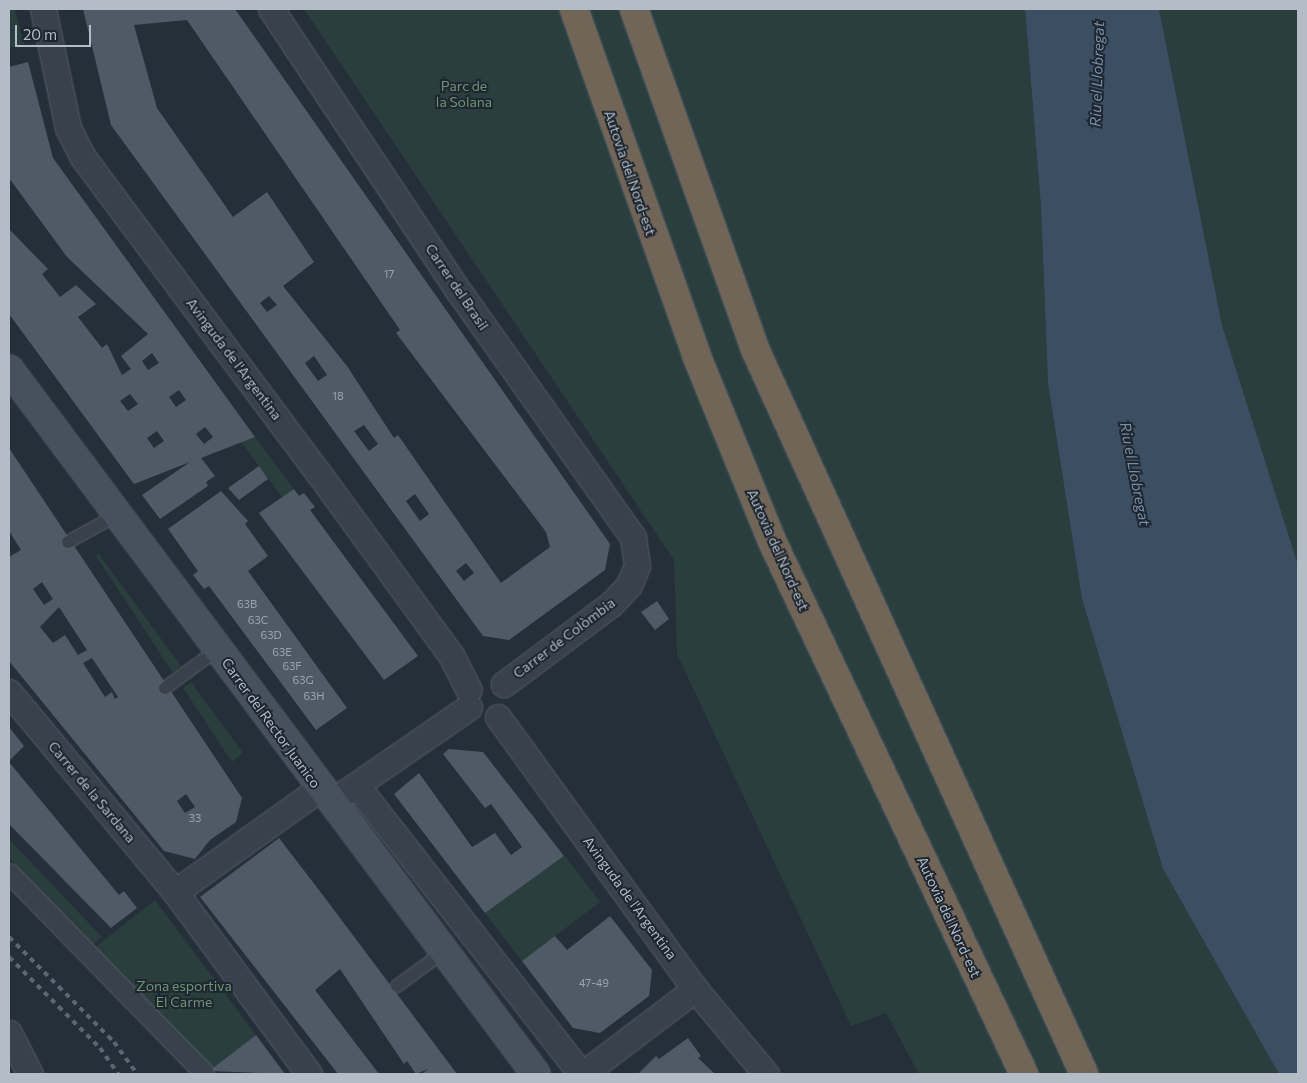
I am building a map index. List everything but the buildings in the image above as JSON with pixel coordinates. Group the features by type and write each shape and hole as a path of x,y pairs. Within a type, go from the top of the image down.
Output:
{"highway":[{"name":"Autovia del Nord-est","path":"574,9 696,357 772,541 1024,1074"},
{"path":"634,9 755,349 1084,1074"}],"main road":[{"name":"Carrer del Rector Juanico","path":"9,369 442,953 536,1074"}],"street":[{"name":"Avinguda de l'Argentina","path":"43,9 68,128 82,156 326,483 451,655 469,699"},
{"name":"Carrer del Brasil","path":"271,9 460,293 633,537 637,566"},
{"name":"Carrer de Colòmbia","path":"504,684 611,604 629,585 637,566"},
{"path":"175,892 325,796 357,786 469,699 485,677 504,684 510,702 498,717 480,718 469,699"},
{"name":"Carrer de la Sardana","path":"9,692 175,892 309,1074"},
{"name":"Avinguda de l'Argentina","path":"498,717 695,989 766,1074"},
{"path":"357,786 582,1074 695,989"},
{"path":"9,873 88,951 204,1073"},
{"path":"9,1033 30,1074"}],"lane":[{"path":"68,542 117,515"},
{"path":"165,688 217,650"},
{"path":"397,986 442,953"}],"green space":[{"path":"9,9 15,11 24,44 9,48"},
{"name":"Parc de la Solana","path":"304,9 1025,9 1041,207 1048,384 1082,599 1163,869 1279,1074 919,1074 886,1013 851,1026 677,654 674,560"},
{"path":"1159,9 1298,9 1298,565 1222,325"},
{"path":"255,437 294,489 282,497 241,442"},
{"path":"98,553 181,666 173,673 96,556"},
{"path":"191,682 243,753 232,762 183,688"},
{"path":"9,839 102,937 91,946 9,858"},
{"path":"565,856 600,902 522,961 485,913"},
{"name":"Zona esportiva El Carme","path":"155,900 256,1035 209,1071 94,948"}],"water":[{"name":"Riu el Llobregat","path":"1025,9 1159,9 1222,325 1298,565 1298,1074 1279,1074 1163,869 1082,599 1048,384 1041,207"}],"railway":[{"path":"9,937 114,1042 137,1074"},
{"path":"9,957 100,1048 118,1074"}]}
